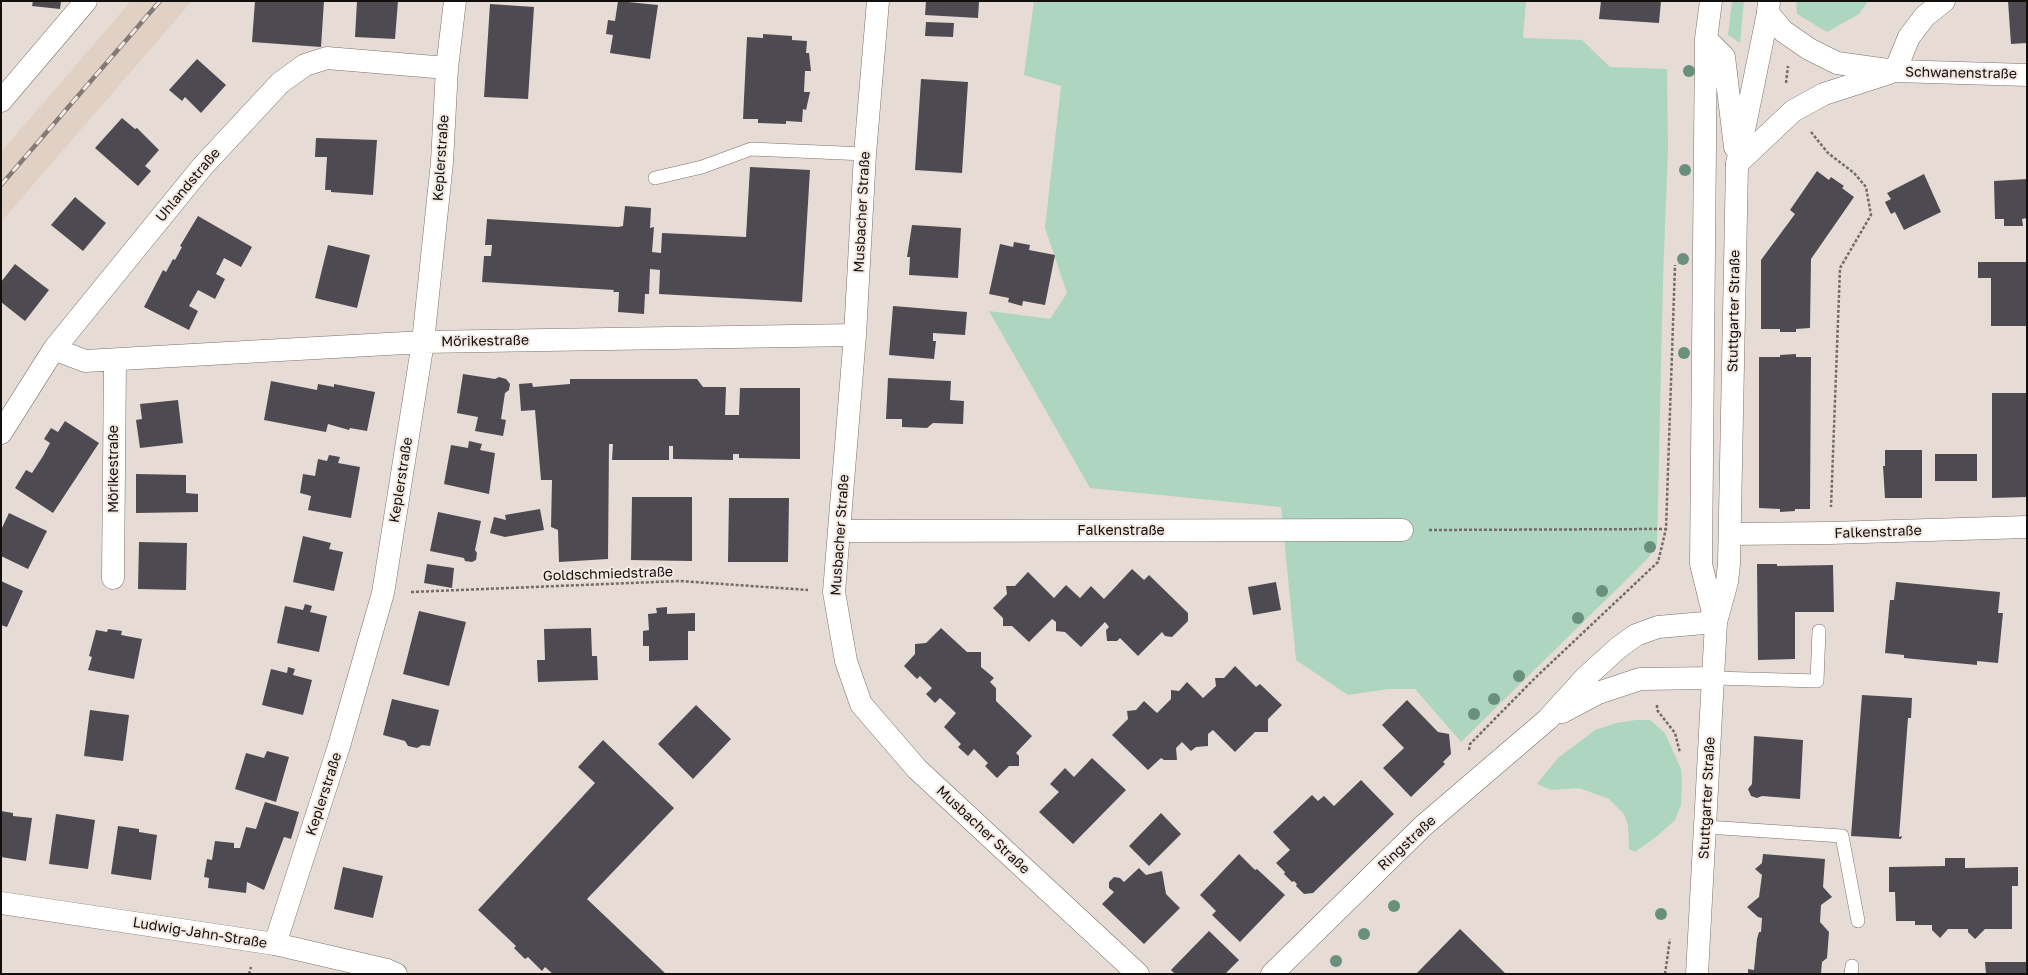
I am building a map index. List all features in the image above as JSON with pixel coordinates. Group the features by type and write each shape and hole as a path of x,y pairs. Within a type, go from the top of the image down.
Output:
{"street":[{"path":"1,100 86,1"},
{"name":"Keplerstraße","path":"275,944 339,746 383,593 423,342 442,162 447,68 455,1"},
{"name":"Musbacher Straße","path":"878,1 865,154 855,335 834,592 846,661 861,704 917,769 1138,974"},
{"name":"Stuttgarter Straße","path":"1711,1 1706,39 1701,564 1716,622"},
{"path":"1894,71 1909,37 1925,16 1944,1"},
{"name":"Stuttgarter Straße","path":"1697,974 1716,622 1727,582 1730,534 1737,164 1769,7"},
{"name":"Schwanenstraße","path":"1769,7 1783,31 1809,49 1837,63 1894,71 2027,75"},
{"path":"1706,39 1724,57 1737,164"},
{"name":"Uhlandstraße","path":"1,433 54,349 202,167 280,83 305,65 327,58 447,68"},
{"name":"Schwanenstraße","path":"1737,164 1793,110 1824,94 1894,71"},
{"name":"Mörikestraße","path":"54,349 84,361 423,342 855,335"},
{"name":"Mörikestraße","path":"113,578 115,360"},
{"name":"Falkenstraße","path":"1730,534 1830,533 2027,527"},
{"name":"Falkenstraße","path":"840,531 1402,530"},
{"name":"Ringstraße","path":"1272,974 1423,826 1548,719 1586,677 1618,648 1636,635 1658,627 1716,622"},
{"name":"Ringstraße","path":"1548,719 1598,693 1640,679 1714,678"},
{"name":"Ludwig-Jahn-Straße","path":"1,902 275,944 387,970 396,974"}],"lane":[{"path":"655,178 702,167 751,149 865,154"},
{"path":"1714,678 1817,681 1819,631"},
{"path":"1706,827 1842,836 1858,921"}],"path":[{"path":"1796,40 1786,74 1786,90 1793,110 1828,153 1854,173 1866,187 1871,215 1840,268 1830,533"},
{"path":"1470,744 1535,678 1658,562 1666,529 1675,259"},
{"path":"1402,530 1666,529"},
{"name":"Goldschmiedstraße","path":"383,593 680,581 834,592"},
{"path":"1657,678 1657,710 1675,733 1681,755"},
{"path":"1665,974 1670,935"}],"shaded area":[{"path":"131,1 192,1 1,222 1,152"}],"green space":[{"path":"1034,1 1526,1 1523,38 1582,40 1610,67 1667,69 1668,149 1663,280 1657,544 1649,557 1461,742 1415,689 1388,689 1348,695 1296,660 1281,507 1090,488 989,311 1050,319 1067,293 1045,228 1061,86 1024,75"},
{"path":"1732,1 1744,1 1740,43 1728,35"},
{"path":"1796,1 1868,1 1859,14 1827,32 1797,14"},
{"path":"1636,720 1650,720 1665,733 1681,769 1682,782 1681,805 1675,820 1656,837 1635,852 1629,849 1628,825 1624,814 1609,799 1579,788 1551,790 1537,784 1558,758 1595,730 1616,723"}],"building":[{"path":"33,1 61,1 60,9 32,6"},
{"path":"255,1 324,1 321,47 252,42"},
{"path":"357,1 398,1 395,39 355,37"},
{"path":"618,1 658,5 650,59 610,53 613,35 606,34 608,20 615,21"},
{"path":"926,1 979,1 978,18 925,15"},
{"path":"1601,1 1661,1 1659,23 1599,19"},
{"path":"2008,1 2027,1 2027,43 2011,44"},
{"path":"490,4 534,7 528,99 484,97"},
{"path":"926,22 954,23 953,37 925,36"},
{"path":"763,34 792,36 792,40 807,41 806,53 809,53 811,71 805,71 804,92 810,92 806,110 803,109 802,122 786,121 786,124 758,123 758,119 743,119 747,37 763,38"},
{"path":"197,59 226,85 201,113 185,97 182,101 169,90"},
{"path":"921,79 968,82 962,173 915,170"},
{"path":"122,118 135,129 137,128 159,150 145,166 151,171 138,186 95,148"},
{"path":"316,138 377,140 373,195 331,192 331,190 325,190 327,157 315,157"},
{"path":"750,167 810,170 802,302 659,294 660,270 650,269 649,294 645,294 644,314 618,312 619,292 613,292 614,290 482,282 484,256 491,256 492,245 485,245 487,219 618,227 623,226 625,206 651,208 650,228 654,227 652,252 661,253 662,233 746,237"},
{"path":"1817,171 1829,180 1831,177 1844,186 1842,188 1854,197 1811,259 1810,328 1796,329 1796,332 1780,332 1780,329 1761,329 1761,260 1795,214 1790,210"},
{"path":"1924,174 1941,212 1904,230 1895,212 1891,214 1885,202 1891,199 1887,193"},
{"path":"2027,179 2027,218 2022,219 2023,226 2004,226 2004,219 1995,219 1994,181"},
{"path":"75,197 106,223 83,251 51,225"},
{"path":"198,216 252,247 241,267 224,258 216,274 225,279 215,299 198,290 189,306 198,311 189,330 144,307 163,270 166,272 173,259 175,260 182,247 180,246"},
{"path":"912,225 961,228 958,278 909,275 910,257 907,257"},
{"path":"1014,242 1030,245 1029,250 1055,255 1045,305 1023,301 1022,306 1008,302 1009,298 989,294 1000,244 1013,247"},
{"path":"328,245 370,255 357,308 315,298"},
{"path":"1978,262 2027,262 2027,326 1991,326 1991,278 1978,278"},
{"path":"15,264 49,290 25,321 1,302 1,282"},
{"path":"893,306 967,312 965,335 933,333 933,341 936,341 934,359 889,355"},
{"path":"1796,354 1796,357 1811,357 1810,509 1795,509 1795,511 1780,512 1780,509 1759,508 1759,357 1780,357 1780,355"},
{"path":"463,374 495,379 499,377 506,379 510,384 509,390 505,393 501,419 506,420 503,436 475,431 478,417 457,413"},
{"path":"888,378 951,381 950,400 964,401 963,424 933,423 927,428 902,427 902,419 886,419"},
{"path":"570,379 697,379 703,387 726,387 725,415 739,415 740,388 800,388 800,459 739,458 739,454 733,454 733,460 673,459 673,446 669,446 669,460 612,460 613,444 609,444 608,559 559,562 558,530 551,527 552,480 541,480 535,410 521,411 519,384 532,383 533,387 570,384"},
{"path":"271,381 317,390 318,384 334,387 334,384 375,392 367,431 350,428 349,430 328,424 326,432 264,420"},
{"path":"1992,393 2027,393 2027,497 1992,498"},
{"path":"178,400 183,443 140,448 136,420 142,419 140,404"},
{"path":"65,421 99,443 53,513 15,488 26,470 32,473 43,456 50,443 44,439 51,428 58,432"},
{"path":"469,441 482,444 480,450 495,453 489,494 444,484 451,445 468,448"},
{"path":"1885,450 1922,450 1922,498 1885,498 1883,466 1885,466"},
{"path":"1935,454 1977,454 1977,481 1935,481"},
{"path":"329,455 340,457 338,463 360,467 351,518 308,510 311,496 300,493 303,474 315,476 318,459 327,461"},
{"path":"136,474 186,475 186,493 198,494 198,512 136,513"},
{"path":"632,497 692,497 692,561 631,560"},
{"path":"729,498 789,498 788,562 728,562"},
{"path":"540,509 544,530 505,537 490,533 494,517 506,520 505,515"},
{"path":"438,512 481,521 475,550 477,553 476,560 472,562 465,561 464,558 430,551"},
{"path":"9,513 47,531 28,569 1,556 1,530"},
{"path":"303,536 331,543 329,549 343,552 334,591 293,582"},
{"path":"139,542 187,543 186,590 138,589"},
{"path":"427,564 454,568 452,588 424,583"},
{"path":"1757,564 1777,564 1777,566 1833,565 1834,612 1795,612 1795,659 1758,660"},
{"path":"1132,569 1144,580 1149,575 1188,613 1188,621 1172,637 1165,636 1162,632 1138,656 1120,638 1117,641 1107,641 1106,630 1109,627 1105,622 1081,647 1065,632 1056,631 1056,622 1052,619 1029,642 1012,626 1003,626 1003,618 993,608 1007,594 1006,586 1015,586 1028,572 1054,598 1066,585 1080,598 1091,586 1104,599"},
{"path":"1,581 23,591 7,627 1,625"},
{"path":"1276,582 1281,610 1253,615 1248,587"},
{"path":"1896,582 2000,592 1998,613 2003,613 1998,663 1977,661 1977,665 1904,658 1904,655 1885,653 1890,600 1894,600"},
{"path":"305,604 312,606 310,612 327,616 319,652 277,643 285,606 303,610"},
{"path":"667,607 667,614 695,613 695,631 688,631 688,660 649,661 649,646 643,646 643,631 649,630 648,614 657,613 656,608"},
{"path":"419,611 466,622 449,686 403,674"},
{"path":"591,628 592,656 597,656 598,680 538,682 537,660 545,660 544,629"},
{"path":"941,628 967,652 981,652 981,667 994,678 990,682 996,688 996,701 1032,736 1016,753 1019,756 1019,766 1009,766 997,778 985,766 988,763 974,749 968,756 958,747 961,744 944,727 956,713 940,698 935,703 926,694 932,688 920,676 917,679 904,666 915,654 915,644 926,643"},
{"path":"108,629 122,631 121,635 142,639 134,679 88,670 92,657 89,656 96,630 107,632"},
{"path":"1235,666 1256,687 1260,684 1282,705 1268,719 1268,732 1255,732 1235,752 1213,730 1208,734 1208,746 1196,747 1191,751 1182,742 1176,748 1177,760 1164,760 1161,758 1148,770 1112,735 1128,719 1127,711 1136,710 1144,701 1157,713 1171,699 1171,690 1179,691 1187,682 1203,698 1216,686 1215,678 1224,678"},
{"path":"288,667 295,669 293,675 312,680 303,715 262,705 271,669 287,673"},
{"path":"1862,695 1912,698 1911,718 1908,718 1899,837 1902,836 1901,839 1851,836"},
{"path":"392,699 439,710 430,746 422,745 417,748 408,746 405,741 383,735"},
{"path":"1407,700 1438,732 1449,734 1451,754 1443,762 1445,764 1411,797 1383,768 1404,748 1382,725"},
{"path":"696,705 731,739 693,779 658,744"},
{"path":"90,710 129,715 123,761 84,756"},
{"path":"1754,736 1803,740 1800,799 1762,796 1757,798 1751,796 1748,789 1752,784"},
{"path":"603,740 674,808 587,899 666,974 553,974 545,967 542,971 528,957 525,959 514,948 516,946 478,910 595,783 578,767"},
{"path":"267,751 289,757 276,802 235,789 246,753 264,758"},
{"path":"1092,758 1126,790 1073,844 1039,812 1059,792 1050,784 1065,768 1074,777"},
{"path":"1361,780 1394,814 1313,893 1304,894 1296,886 1297,884 1294,881 1292,882 1284,874 1285,872 1276,863 1290,850 1273,832 1312,795 1318,801 1324,796 1334,806"},
{"path":"265,802 299,812 291,839 284,837 264,890 247,882 246,893 208,888 209,878 204,877 207,859 212,860 215,841 234,843 234,848 240,848 246,827 256,829"},
{"path":"1,811 13,813 13,816 32,818 26,861 1,857"},
{"path":"1161,813 1181,834 1149,866 1129,846"},
{"path":"56,814 95,820 88,869 49,864"},
{"path":"118,826 139,829 139,832 157,835 151,880 111,874"},
{"path":"1239,854 1255,870 1257,869 1285,895 1240,942 1212,915 1216,911 1200,895"},
{"path":"1763,854 1825,859 1823,887 1832,897 1821,905 1820,922 1829,932 1827,958 1822,962 1821,974 1748,974 1748,969 1754,970 1757,939 1759,932 1761,932 1762,918 1758,917 1747,907 1759,897 1762,875 1755,869 1762,863"},
{"path":"1945,858 1965,858 1965,868 2018,867 2018,886 2012,886 2012,929 1985,929 1975,939 1968,932 1968,929 1948,929 1940,938 1932,930 1932,925 1915,925 1915,921 1896,921 1895,892 1889,892 1889,867 1945,866"},
{"path":"343,867 383,876 373,918 334,909"},
{"path":"1139,868 1146,875 1162,871 1166,894 1180,908 1144,944 1102,904 1114,892 1109,888 1109,882 1114,877 1120,878 1124,882"},
{"path":"1460,929 1506,974 1416,974"},
{"path":"1209,931 1239,960 1225,974 1175,974 1171,970"},
{"path":"1985,962 2027,962 2027,974 1986,974"}],"railway":[{"path":"1,185 160,1"}]}
